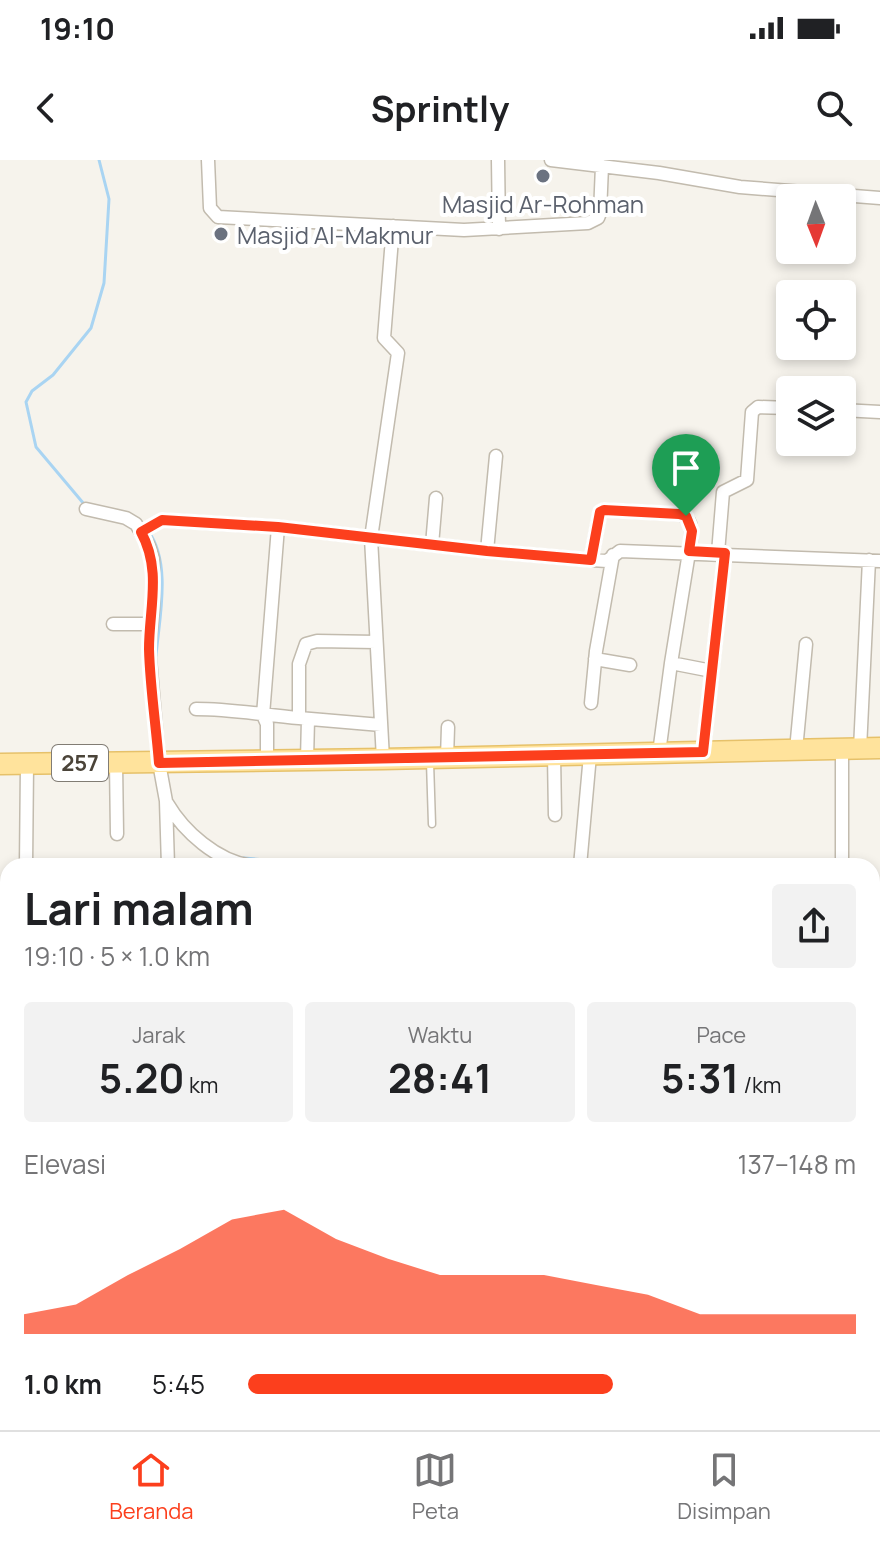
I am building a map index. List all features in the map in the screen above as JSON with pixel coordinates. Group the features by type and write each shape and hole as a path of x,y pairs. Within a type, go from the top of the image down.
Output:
{"main road":[{"name":"257","path":"0,764 861,749"}],"street":[{"path":"208,160 210,208 218,217 499,229 588,223 598,218 602,166"},
{"path":"498,160 499,229"},
{"path":"551,160 602,166 660,166 740,187 880,198"},
{"path":"383,759 371,538 398,353 384,338 393,226"},
{"path":"703,752 712,671 723,492 747,480 752,412 758,407 776,408"},
{"path":"856,411 880,412"},
{"path":"487,551 496,456"},
{"path":"432,545 436,498"},
{"path":"86,509 126,518 136,524 153,559 154,594 149,648 163,762 168,858"},
{"path":"591,560 600,512 604,510 658,511 686,516 692,531 659,753"},
{"path":"141,532 162,520 278,527 607,561 620,551 689,551 874,560 861,749 843,858"},
{"path":"267,761 267,724 263,715 278,527"},
{"path":"591,703 595,659 613,555"},
{"path":"113,624 151,624"},
{"path":"307,760 299,664 306,644 317,641 376,642"},
{"path":"796,750 806,644"},
{"path":"595,659 630,665"},
{"path":"671,663 712,671"},
{"path":"196,709 231,708 243,713 381,725"},
{"path":"439,758 448,727"},
{"path":"554,755 555,815"},
{"path":"581,858 590,755"},
{"path":"116,763 117,834"},
{"path":"26,858 27,764"},
{"path":"166,801 179,822 208,847 227,858"}],"lane":[{"path":"432,824 439,758"}],"waterway":[{"path":"84,504 36,447 26,402 32,391 53,375 91,328 104,283 109,199 99,160"},
{"path":"148,531 160,559 162,575 156,656"}],"place":[{"name":"Masjid Ar-Rohman","path":"543,176"},
{"name":"Masjid Al-Makmur","path":"221,234"}],"route":[{"path":"604,510 658,511 686,516 692,531 689,551 725,553 703,752 159,763 149,648 154,594 153,559 141,532 162,520 278,527 591,560 600,512 604,510"}]}
